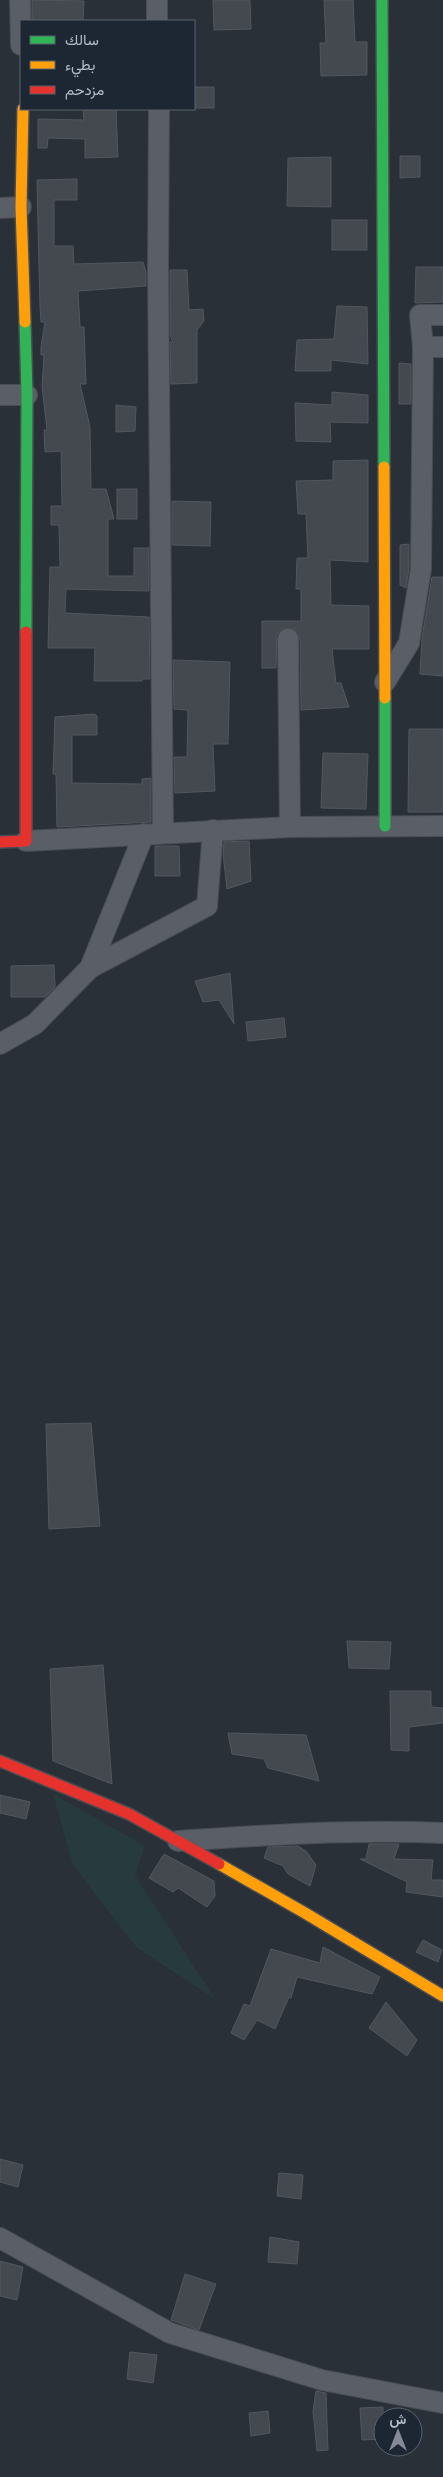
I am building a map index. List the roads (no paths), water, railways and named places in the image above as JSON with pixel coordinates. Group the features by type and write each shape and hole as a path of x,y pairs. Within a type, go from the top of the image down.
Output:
{"street":[{"path":"20,0 20,20"},
{"path":"157,0 158,20"},
{"path":"382,0 385,826"},
{"path":"23,110 21,206 27,395 26,841"},
{"path":"90,968 154,833 159,110"},
{"path":"0,208 21,206"},
{"path":"385,682 409,643 421,569 423,347 420,315 443,315"},
{"path":"423,347 443,347"},
{"path":"0,395 27,395"},
{"path":"288,639 290,827"},
{"path":"0,842 290,827 443,826"},
{"path":"0,1044 36,1024 90,968 206,906 213,830"},
{"path":"0,1761 129,1814 305,1913 443,1996"},
{"path":"178,1841 274,1834 404,1831 443,1833"},
{"path":"0,2238 170,2333 322,2380 443,2403"}]}
